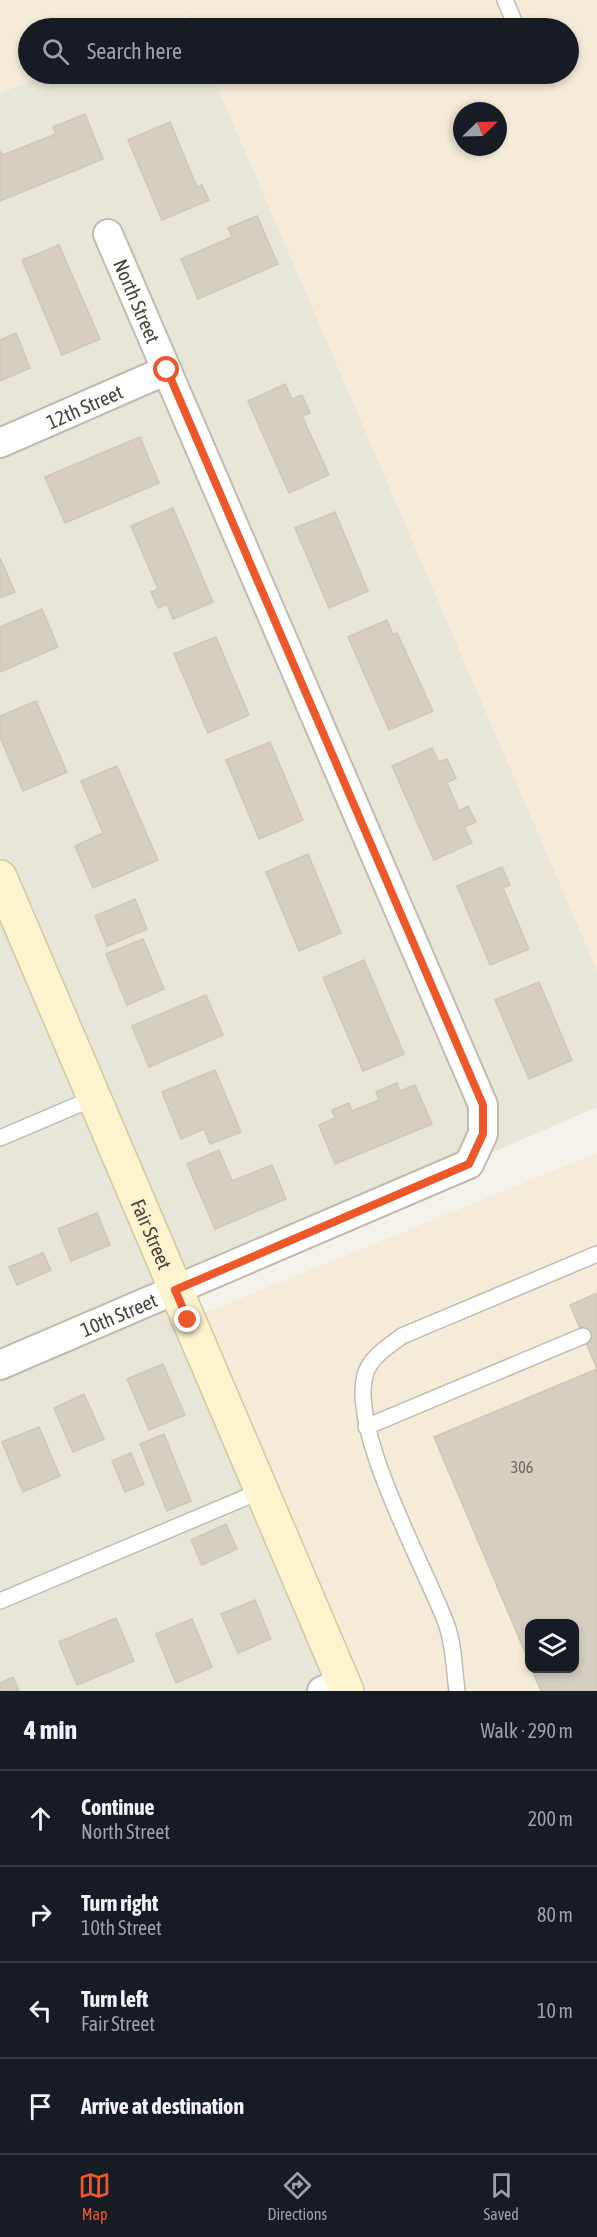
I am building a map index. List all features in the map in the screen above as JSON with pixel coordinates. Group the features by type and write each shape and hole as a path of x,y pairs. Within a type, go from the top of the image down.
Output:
{"street":[{"name":"North Street","path":"108,234 483,1105 483,1134 469,1164"},
{"name":"12th Street","path":"0,443 167,370"},
{"name":"Fair Street","path":"3,894 94,1098 261,1491 337,1688"},
{"name":"10th Street","path":"0,1365 469,1164"}],"lane":[{"path":"505,0 513,18"},
{"path":"0,1138 94,1098"},
{"path":"457,1691 447,1626 392,1497 366,1427 364,1394 366,1374 375,1357 402,1336 597,1254"},
{"path":"366,1427 583,1336"},
{"path":"0,1601 261,1491"}],"shaded area":[{"path":"0,0 597,0 597,970 216,84 579,84 579,18 188,18 187,15 180,18 18,18 18,84 22,84 0,93"},
{"path":"22,84 216,84 597,970 597,1107 175,1290 347,1691 0,1691 0,93"},
{"path":"597,1153 597,1691 347,1691 188,1320"}],"building":[{"path":"85,114 103,159 0,201 0,151 3,155 56,134 53,127"},
{"path":"170,122 197,187 202,185 209,200 162,220 128,140"},
{"path":"257,216 278,264 198,299 181,259 232,237 228,228"},
{"path":"59,245 100,339 62,355 22,260"},
{"path":"16,333 30,368 0,381 0,340"},
{"path":"285,384 292,399 302,395 310,413 302,416 329,475 289,493 248,401"},
{"path":"140,437 159,483 65,523 45,477"},
{"path":"173,508 213,602 173,619 167,604 158,608 151,592 158,589 131,526"},
{"path":"335,512 368,591 329,608 295,528"},
{"path":"0,558 15,592 0,598"},
{"path":"42,609 58,647 0,672 0,627"},
{"path":"387,620 393,635 397,633 433,711 389,730 348,637"},
{"path":"216,637 249,715 208,733 174,654"},
{"path":"36,701 67,772 23,791 0,737 0,716"},
{"path":"270,742 303,820 259,839 226,760"},
{"path":"432,748 439,762 447,759 456,778 447,783 459,811 468,806 476,822 464,827 472,843 434,860 392,766"},
{"path":"117,766 158,860 93,888 75,846 103,833 81,781"},
{"path":"308,854 341,933 299,951 266,872"},
{"path":"502,867 510,885 503,888 529,949 490,965 457,886"},
{"path":"135,899 147,929 107,946 95,916"},
{"path":"143,939 164,989 127,1005 106,954"},
{"path":"364,960 404,1054 363,1071 323,978"},
{"path":"539,982 572,1060 529,1079 495,1000"},
{"path":"206,995 223,1035 149,1067 132,1026"},
{"path":"215,1070 241,1132 210,1144 204,1129 181,1139 162,1092"},
{"path":"397,1083 400,1091 415,1085 432,1124 335,1164 319,1125 335,1118 332,1110 349,1103 352,1111 379,1100 376,1092"},
{"path":"219,1150 232,1181 272,1165 286,1199 215,1229 187,1164"},
{"path":"97,1213 110,1245 71,1261 58,1229"},
{"path":"43,1253 51,1270 17,1285 9,1267"},
{"path":"597,1293 597,1369 570,1305"},
{"path":"163,1364 185,1415 149,1430 127,1379"},
{"path":"597,1369 597,1691 541,1691 533,1673 579,1673 579,1619 525,1619 525,1652 434,1437"},
{"path":"84,1394 104,1439 73,1452 54,1408"},
{"path":"39,1427 60,1476 23,1492 2,1442"},
{"path":"164,1434 191,1501 167,1511 140,1444"},
{"path":"131,1453 144,1484 125,1492 112,1461"},
{"path":"226,1524 237,1549 202,1565 191,1540"},
{"path":"255,1600 271,1639 238,1653 221,1614"},
{"path":"116,1618 134,1661 77,1685 59,1642"},
{"path":"192,1619 212,1667 176,1683 156,1634"},
{"path":"13,1677 19,1691 0,1691 0,1683"}],"route":[{"path":"167,370 483,1105 483,1134 469,1164 175,1290 188,1320"}]}
